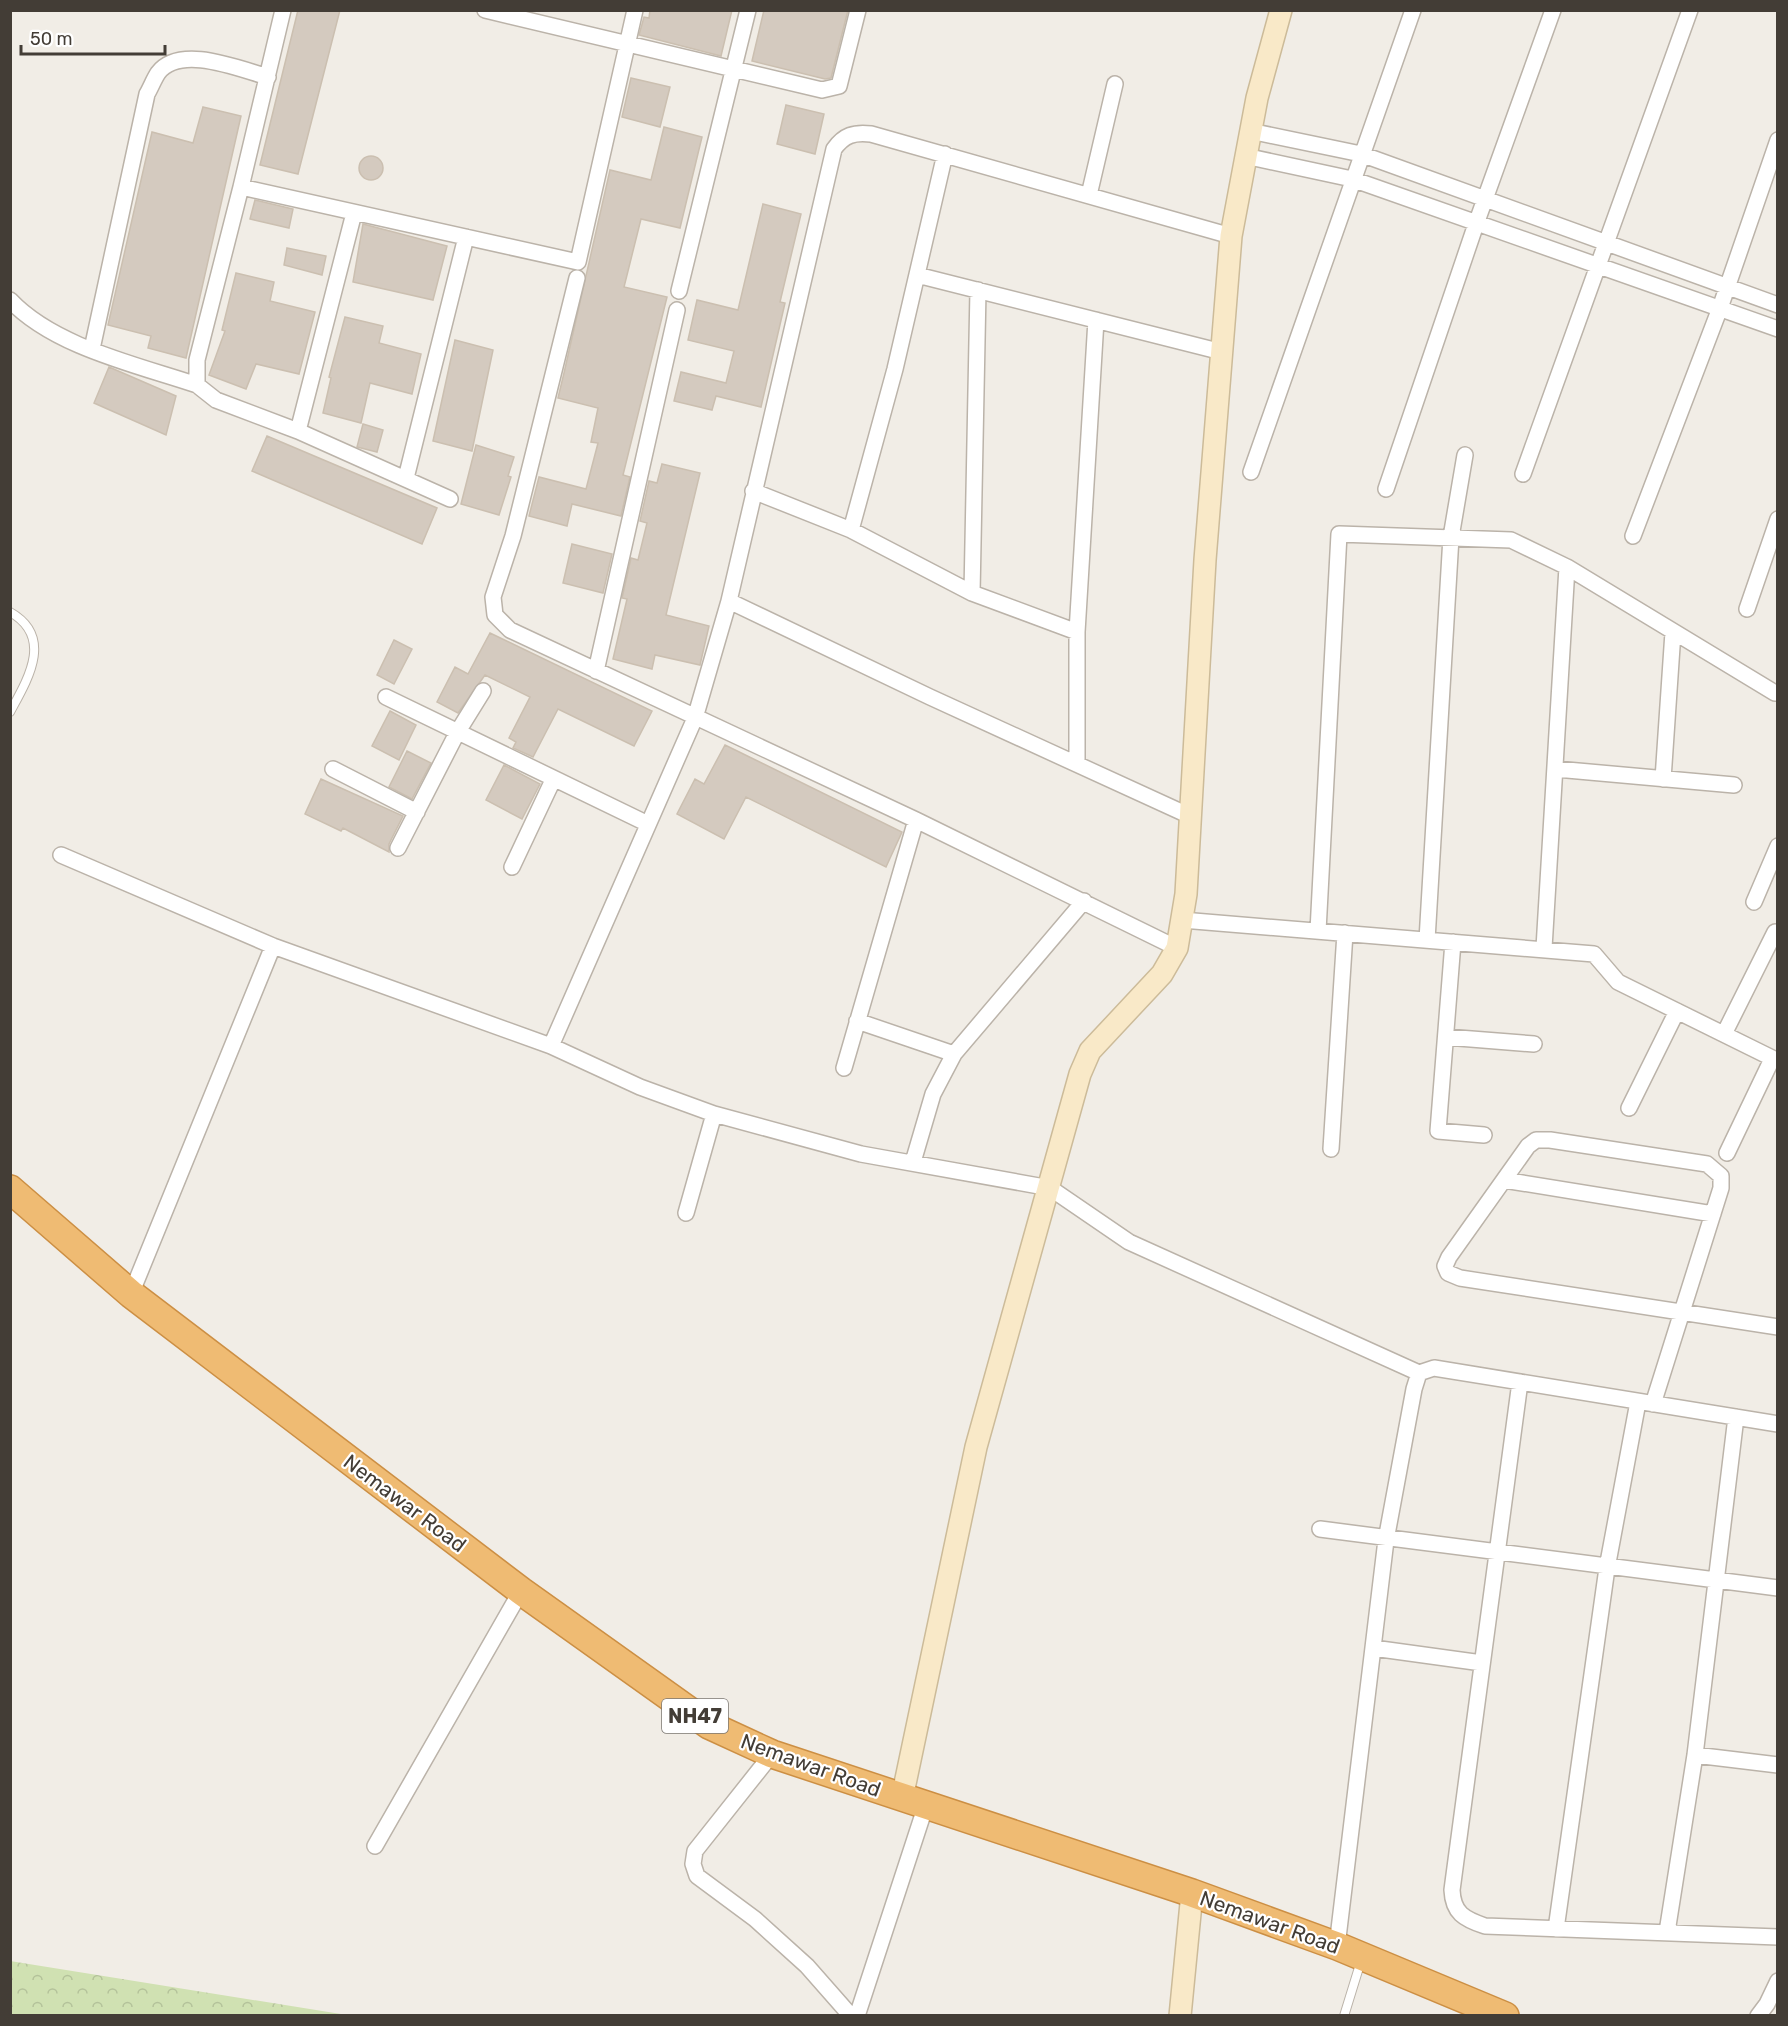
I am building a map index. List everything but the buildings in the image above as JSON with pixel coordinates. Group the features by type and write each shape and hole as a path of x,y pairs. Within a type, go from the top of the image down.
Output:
{"highway":[{"name":"Nemawar Road","path":"10,1189 131,1294 521,1591 709,1725 772,1754 1192,1893 1337,1946 1466,2004 1505,2016"}],"street":[{"path":"197,385 197,360 283,10"},
{"path":"485,10 510,13 628,44 822,90 839,86 858,10"},
{"path":"241,187 578,262 635,10"},
{"path":"679,291 748,10"},
{"path":"857,2016 914,1802 976,1447 1080,1074 1090,1051 1162,974 1177,948 1186,894 1205,560 1231,236 1250,131 1281,10"},
{"path":"1251,472 1413,10"},
{"path":"1386,489 1484,199 1553,10"},
{"path":"1523,474 1690,10"},
{"path":"92,349 147,94 159,72 175,60 196,58 268,77"},
{"path":"1089,195 1115,84"},
{"path":"1250,131 1361,154 1778,305"},
{"path":"551,1046 695,718 729,601 834,150 842,139 856,132 945,154 1231,236"},
{"path":"1633,536 1720,308 1778,140"},
{"path":"851,530 917,275 945,154"},
{"path":"1245,156 1352,179 1778,329"},
{"path":"298,431 354,213"},
{"path":"406,478 466,237"},
{"path":"917,275 1222,351"},
{"path":"578,278 513,536 493,597 495,615 510,630 916,820 1177,948"},
{"path":"972,592 978,290"},
{"path":"10,300 20,311 52,332 92,349 197,385 216,400 298,431 450,499"},
{"path":"596,671 677,310"},
{"path":"1077,763 1077,632 1096,320"},
{"path":"1427,940 1451,537 1465,455"},
{"path":"753,491 851,530 972,592 1077,632"},
{"path":"1747,609 1778,519"},
{"path":"1318,931 1339,534 1511,540 1567,567 1775,693"},
{"path":"1544,948 1567,567"},
{"path":"729,601 930,697 1190,816"},
{"path":"1663,779 1674,632"},
{"path":"398,848 457,733 483,691"},
{"path":"386,697 648,824"},
{"path":"333,768 417,812"},
{"path":"1556,769 1734,785"},
{"path":"512,867 554,780"},
{"path":"844,1068 916,820"},
{"path":"1754,903 1778,846"},
{"path":"61,855 273,946 551,1046 640,1087 714,1114 861,1154 1050,1188 1129,1242 1419,1373 1434,1368 1778,1424"},
{"path":"913,1162 933,1094 954,1054 1084,901"},
{"path":"1182,920 1544,948 1594,954 1618,982 1775,1060 1728,1153"},
{"path":"1724,1034 1775,932"},
{"path":"1331,1149 1345,933"},
{"path":"1453,942 1438,1131 1484,1135"},
{"path":"131,1294 273,946"},
{"path":"1629,1108 1677,1011"},
{"path":"857,1021 954,1054"},
{"path":"1446,1037 1534,1044"},
{"path":"686,1213 714,1114"},
{"path":"1556,1929 1607,1568 1646,1403 1683,1312 1721,1188 1721,1176 1707,1164 1550,1140 1536,1140 1528,1146 1449,1257 1445,1266 1448,1273 1460,1278 1683,1312 1775,1327 1778,1311"},
{"path":"1504,1180 1713,1214"},
{"path":"1337,1946 1386,1540 1414,1389 1419,1373"},
{"path":"1520,1382 1496,1552 1453,1903 1464,1919 1485,1926 1778,1937"},
{"path":"1667,1932 1695,1755 1736,1417"},
{"path":"1320,1529 1386,1540 1778,1588"},
{"path":"375,1846 521,1591"},
{"path":"1373,1648 1482,1663"},
{"path":"772,1754 695,1851 693,1864 697,1876 755,1919 807,1966 851,2016"},
{"path":"1695,1755 1778,1766"},
{"path":"1180,2016 1192,1893"},
{"path":"1758,2016 1767,2004 1778,1980"}],"lane":[{"path":"10,612 21,618 36,644 32,671 10,712"},
{"path":"1344,2016 1363,1957"}],"green space":[{"path":"10,1961 347,2015 11,2015"}]}
